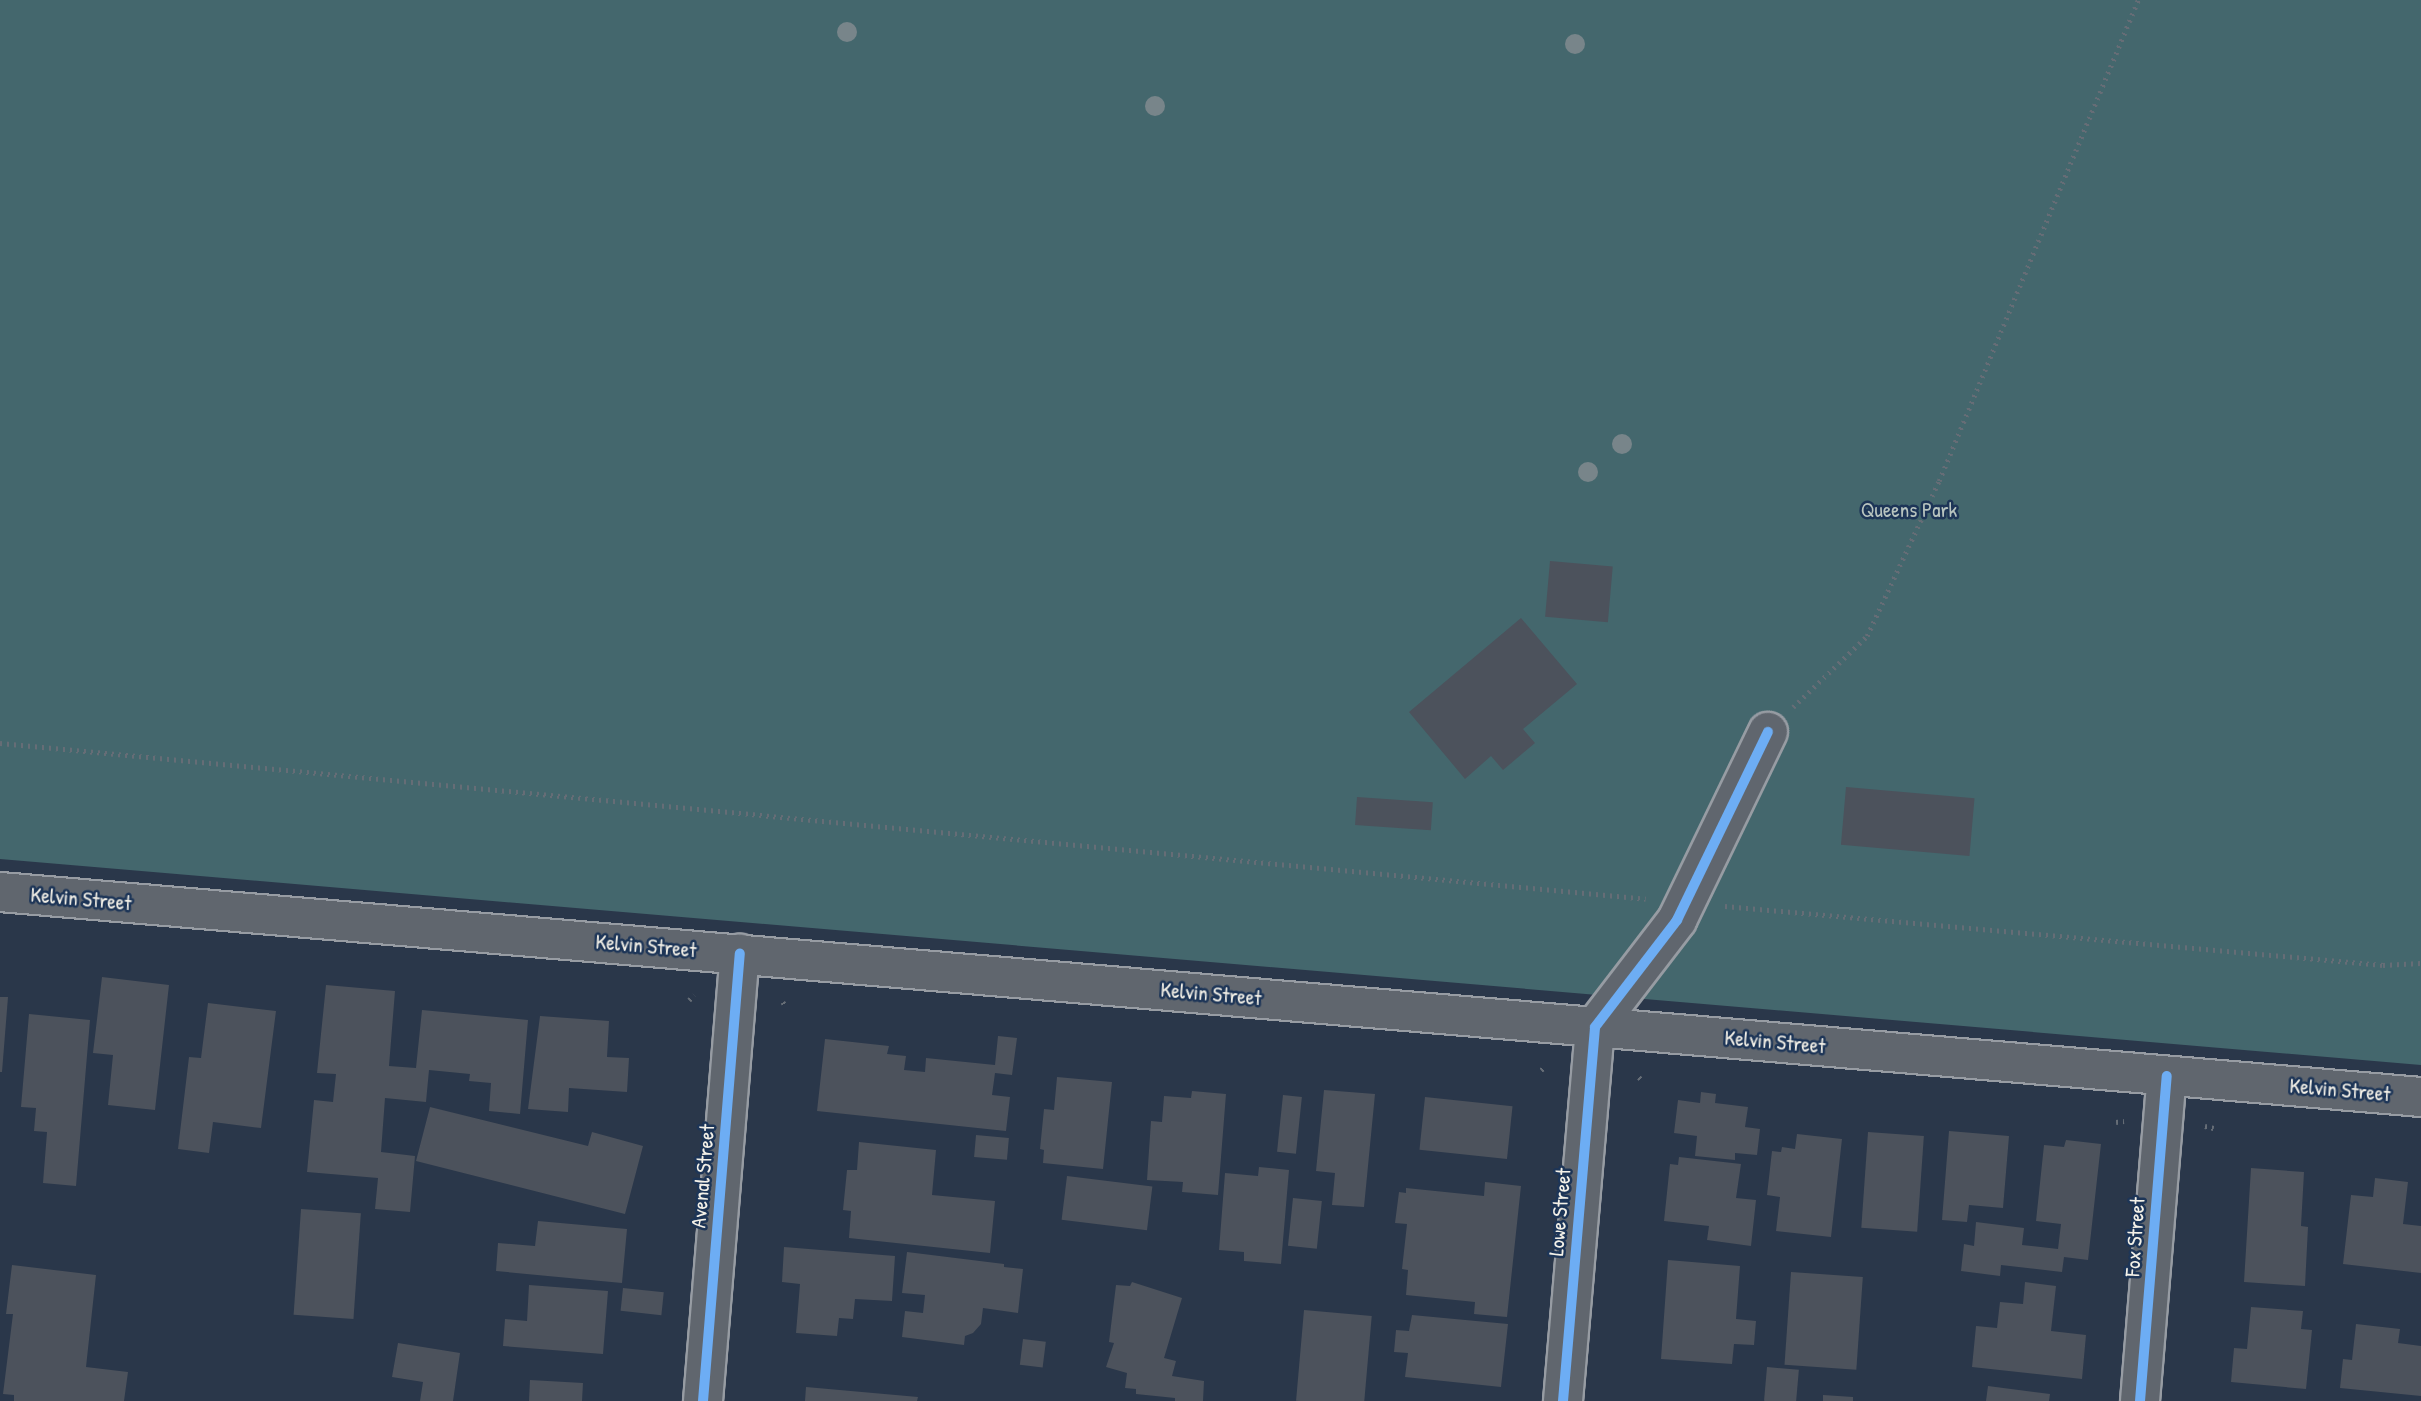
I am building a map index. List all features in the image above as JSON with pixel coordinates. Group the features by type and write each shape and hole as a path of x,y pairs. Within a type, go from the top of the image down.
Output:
{"main road":[{"path":"1595,1027 1677,920 1768,732"},
{"name":"Kelvin Street","path":"0,892 2421,1097"},
{"name":"Avenal Street","path":"703,1401 740,954"},
{"name":"Lowe Street","path":"1563,1401 1595,1027"},
{"name":"Fox Street","path":"2140,1401 2167,1076"}],"path":[{"path":"1768,732 1867,636 1939,481 2138,0"},
{"path":"0,743 1685,903 2383,965 2421,962"},
{"path":"689,1000 694,995"},
{"path":"2116,1122 2124,1121"},
{"path":"2205,1126 2214,1128"}],"green space":[{"name":"Queens Park","path":"0,0 2421,0 2421,1065 0,859"}],"building":[{"path":"1550,561 1613,566 1608,622 1545,617"},
{"path":"1521,618 1577,684 1523,729 1535,743 1503,770 1491,756 1465,779 1409,712"},
{"path":"1846,787 1975,798 1969,856 1841,845"},
{"path":"1357,797 1433,802 1431,830 1355,825"},
{"path":"102,977 169,985 155,1110 108,1105 113,1055 93,1053"},
{"path":"326,985 395,991 389,1066 416,1068 422,1010 528,1020 520,1114 489,1111 491,1083 469,1081 470,1074 429,1070 426,1102 385,1098 381,1152 415,1156 410,1212 375,1209 378,1178 307,1172 314,1100 333,1102 336,1074 317,1073"},
{"path":"0,997 8,997 2,1072 0,1072"},
{"path":"208,1003 276,1011 261,1128 213,1122 209,1153 178,1149 189,1057 201,1058"},
{"path":"29,1014 90,1020 76,1186 43,1183 47,1132 34,1131 36,1108 21,1107"},
{"path":"540,1016 609,1021 607,1057 629,1058 627,1092 569,1088 568,1112 528,1109"},
{"path":"998,1036 1017,1038 1012,1075 995,1073 992,1095 1010,1097 1006,1131 817,1111 825,1039 889,1046 887,1054 906,1056 904,1070 925,1072 926,1058 995,1065"},
{"path":"1057,1077 1112,1082 1103,1169 1043,1163 1044,1150 1040,1149 1044,1109 1054,1110"},
{"path":"1324,1090 1375,1094 1364,1207 1332,1205 1335,1173 1316,1171"},
{"path":"1192,1091 1226,1094 1218,1195 1182,1192 1183,1182 1147,1180 1151,1121 1162,1122 1164,1096 1191,1098"},
{"path":"1701,1092 1716,1094 1715,1103 1748,1107 1745,1127 1760,1129 1757,1155 1735,1153 1735,1160 1695,1156 1697,1136 1674,1133 1678,1100 1700,1103"},
{"path":"1283,1095 1302,1097 1296,1154 1277,1152"},
{"path":"1425,1097 1513,1106 1507,1159 1419,1150"},
{"path":"430,1107 588,1146 592,1132 643,1146 625,1214 416,1161"},
{"path":"1949,1131 2009,1136 2003,1208 1969,1205 1967,1222 1942,1220"},
{"path":"1868,1132 1924,1136 1917,1232 1861,1228"},
{"path":"1797,1134 1842,1139 1831,1237 1776,1231 1780,1197 1767,1195 1772,1151 1781,1152 1782,1147 1795,1149"},
{"path":"976,1135 1009,1138 1007,1160 974,1157"},
{"path":"2066,1140 2101,1144 2088,1260 2064,1257 2062,1272 2001,1265 2000,1276 1961,1271 1964,1244 1974,1246 1976,1222 2024,1228 2022,1245 2058,1249 2061,1224 2036,1221 2044,1145 2064,1147"},
{"path":"859,1142 936,1150 932,1195 995,1201 990,1253 849,1238 851,1211 843,1210 847,1170 857,1170"},
{"path":"1679,1157 1741,1164 1736,1198 1756,1200 1751,1246 1707,1240 1709,1226 1664,1221 1670,1164 1678,1165"},
{"path":"1259,1167 1289,1170 1281,1264 1244,1261 1244,1252 1219,1250 1225,1173 1258,1176"},
{"path":"2251,1168 2304,1172 2301,1226 2308,1227 2305,1286 2244,1282"},
{"path":"1067,1176 1152,1186 1147,1230 1062,1220"},
{"path":"2375,1178 2408,1182 2403,1224 2421,1226 2421,1273 2343,1264 2351,1195 2373,1197"},
{"path":"1485,1182 1521,1186 1507,1317 1474,1314 1475,1302 1406,1295 1408,1270 1402,1269 1407,1224 1395,1223 1399,1192 1406,1193 1406,1188 1484,1196"},
{"path":"1293,1198 1322,1201 1317,1249 1288,1246"},
{"path":"301,1209 361,1213 353,1319 294,1315"},
{"path":"538,1221 627,1229 622,1283 496,1271 498,1243 535,1246"},
{"path":"784,1247 895,1256 892,1301 855,1299 853,1319 839,1318 837,1336 796,1333 800,1284 782,1282"},
{"path":"907,1252 1004,1264 1004,1267 1023,1269 1018,1313 983,1308 981,1324 973,1333 965,1336 964,1345 902,1337 905,1311 923,1313 925,1295 902,1293"},
{"path":"1668,1260 1740,1266 1736,1319 1756,1321 1754,1345 1734,1344 1732,1364 1661,1359"},
{"path":"12,1265 96,1275 86,1367 128,1372 124,1401 14,1401 14,1395 3,1394 13,1314 6,1314"},
{"path":"1791,1272 1863,1277 1856,1370 1785,1365"},
{"path":"1132,1282 1182,1298 1164,1358 1176,1361 1172,1376 1204,1381 1203,1401 1175,1401 1175,1398 1136,1394 1136,1389 1125,1388 1127,1373 1106,1367 1114,1343 1109,1342 1116,1285 1130,1286"},
{"path":"2025,1282 2056,1286 2051,1331 2086,1335 2082,1379 1972,1367 1976,1326 1997,1328 2000,1302 2023,1304"},
{"path":"529,1285 608,1291 603,1354 503,1346 505,1319 527,1321"},
{"path":"623,1288 664,1292 661,1315 621,1311"},
{"path":"2251,1307 2303,1311 2301,1329 2312,1330 2306,1389 2231,1382 2234,1348 2247,1349"},
{"path":"1304,1310 1372,1316 1364,1401 1296,1401"},
{"path":"1412,1315 1508,1324 1501,1387 1405,1377 1408,1353 1394,1352 1396,1330 1409,1331"},
{"path":"2356,1324 2400,1329 2398,1343 2421,1346 2421,1396 2340,1388 2343,1359 2352,1360"},
{"path":"1023,1339 1046,1342 1043,1368 1020,1365"},
{"path":"398,1343 460,1353 453,1401 420,1401 423,1382 392,1377"},
{"path":"1767,1367 1799,1370 1796,1401 1764,1401"},
{"path":"530,1380 583,1383 582,1401 529,1401"},
{"path":"1988,1386 2050,1394 2049,1401 1986,1401"},
{"path":"806,1387 918,1397 917,1401 805,1401"},
{"path":"1823,1395 1853,1397 1853,1401 1823,1401"}],"cycle path":[{"path":"1563,1401 1595,1027 1677,920 1768,732"},
{"path":"703,1401 740,954"},
{"path":"2140,1401 2167,1076"}]}
